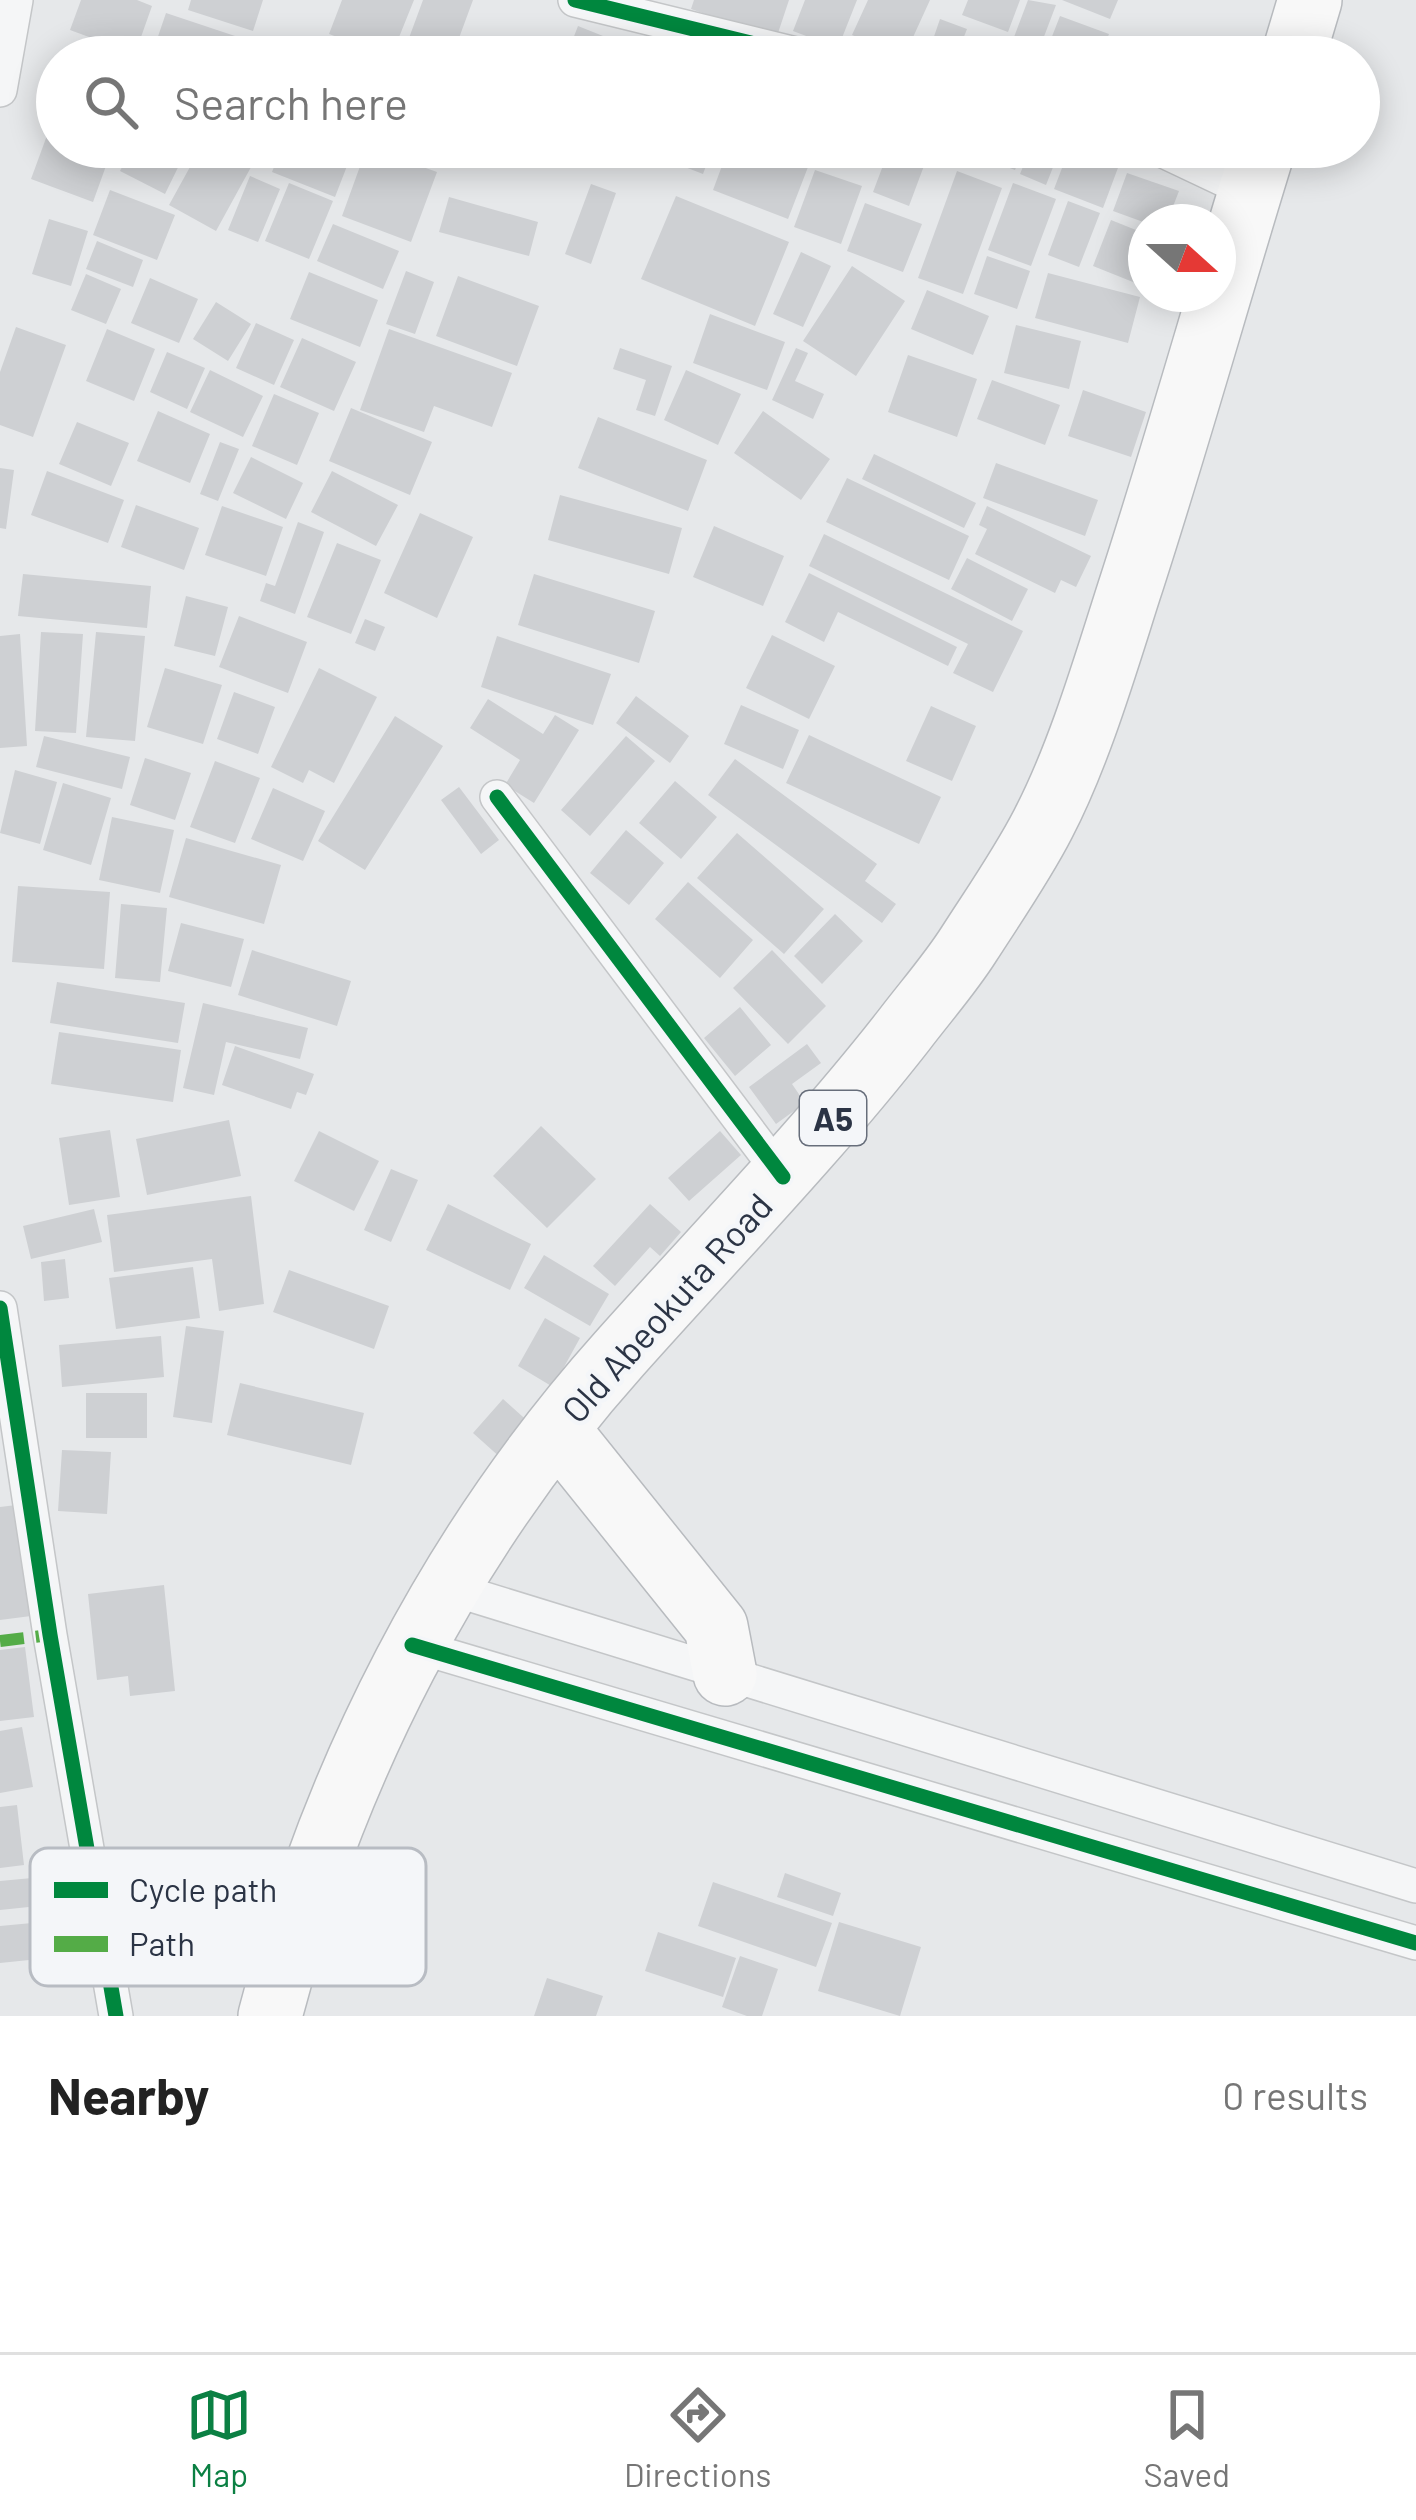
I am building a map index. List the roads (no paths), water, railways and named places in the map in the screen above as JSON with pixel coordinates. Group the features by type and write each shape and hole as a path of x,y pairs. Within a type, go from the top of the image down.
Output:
{"highway":[{"path":"1299,36 1310,0"},
{"name":"Old Abeokuta Road","path":"322,1848 347,1780 412,1645 476,1543 557,1429 616,1357 857,1090 966,950 1044,823 1115,636 1257,170"},
{"path":"557,1429 716,1627 725,1674"},
{"name":"Old Abeokuta Road","path":"270,2016 278,1986"}],"street":[{"path":"0,90 16,0"},
{"path":"575,0 722,36"},
{"path":"497,797 783,1177"},
{"path":"0,1308 87,1848"},
{"path":"448,1588 1416,1886"},
{"path":"412,1645 1416,1943"},
{"path":"697,1732 725,1674"},
{"path":"111,1986 116,2016"}]}
